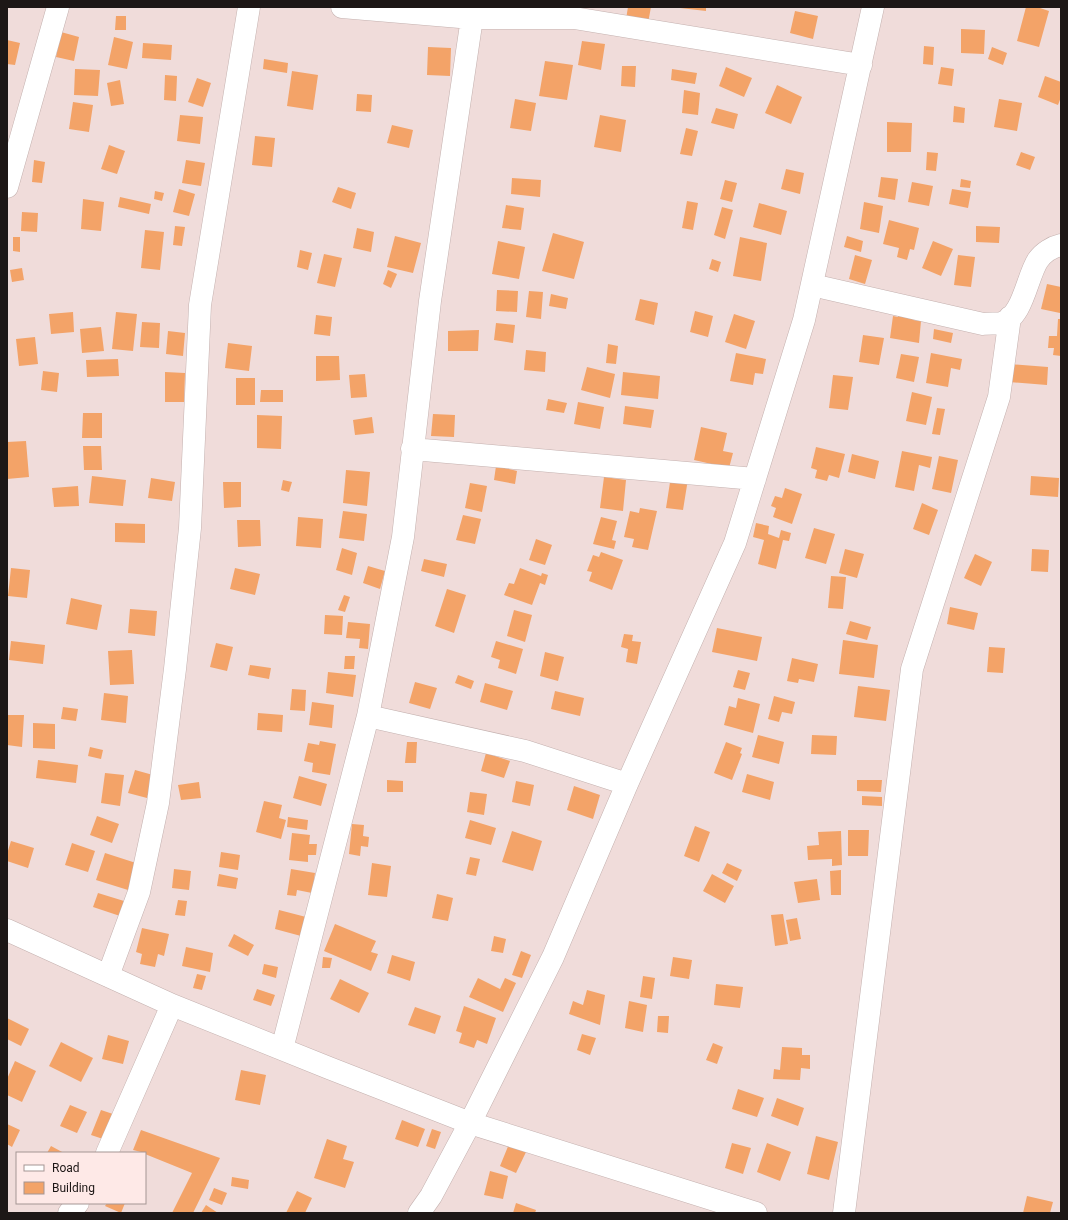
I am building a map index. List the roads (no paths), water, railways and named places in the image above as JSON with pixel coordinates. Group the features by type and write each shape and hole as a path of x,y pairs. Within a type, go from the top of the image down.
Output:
{"street":[{"path":"7,187 58,7"},
{"path":"108,976 139,892 158,803 175,669 190,528 200,305 249,7"},
{"path":"342,7 574,18 861,65"},
{"path":"419,1213 431,1196 470,1123 553,957 627,784 736,543 804,320 873,7"},
{"path":"282,1049 368,716 403,537 430,301 473,13"},
{"path":"812,285 983,324 1002,323 1017,310 1038,260 1046,252 1061,245"},
{"path":"844,1213 912,669 1000,397 1010,317"},
{"path":"412,449 755,479"},
{"path":"368,716 525,751 627,784"},
{"path":"7,930 172,1004 470,1123 756,1213"},
{"path":"107,1152 172,1004"},
{"path":"69,1213 77,1204"}]}
